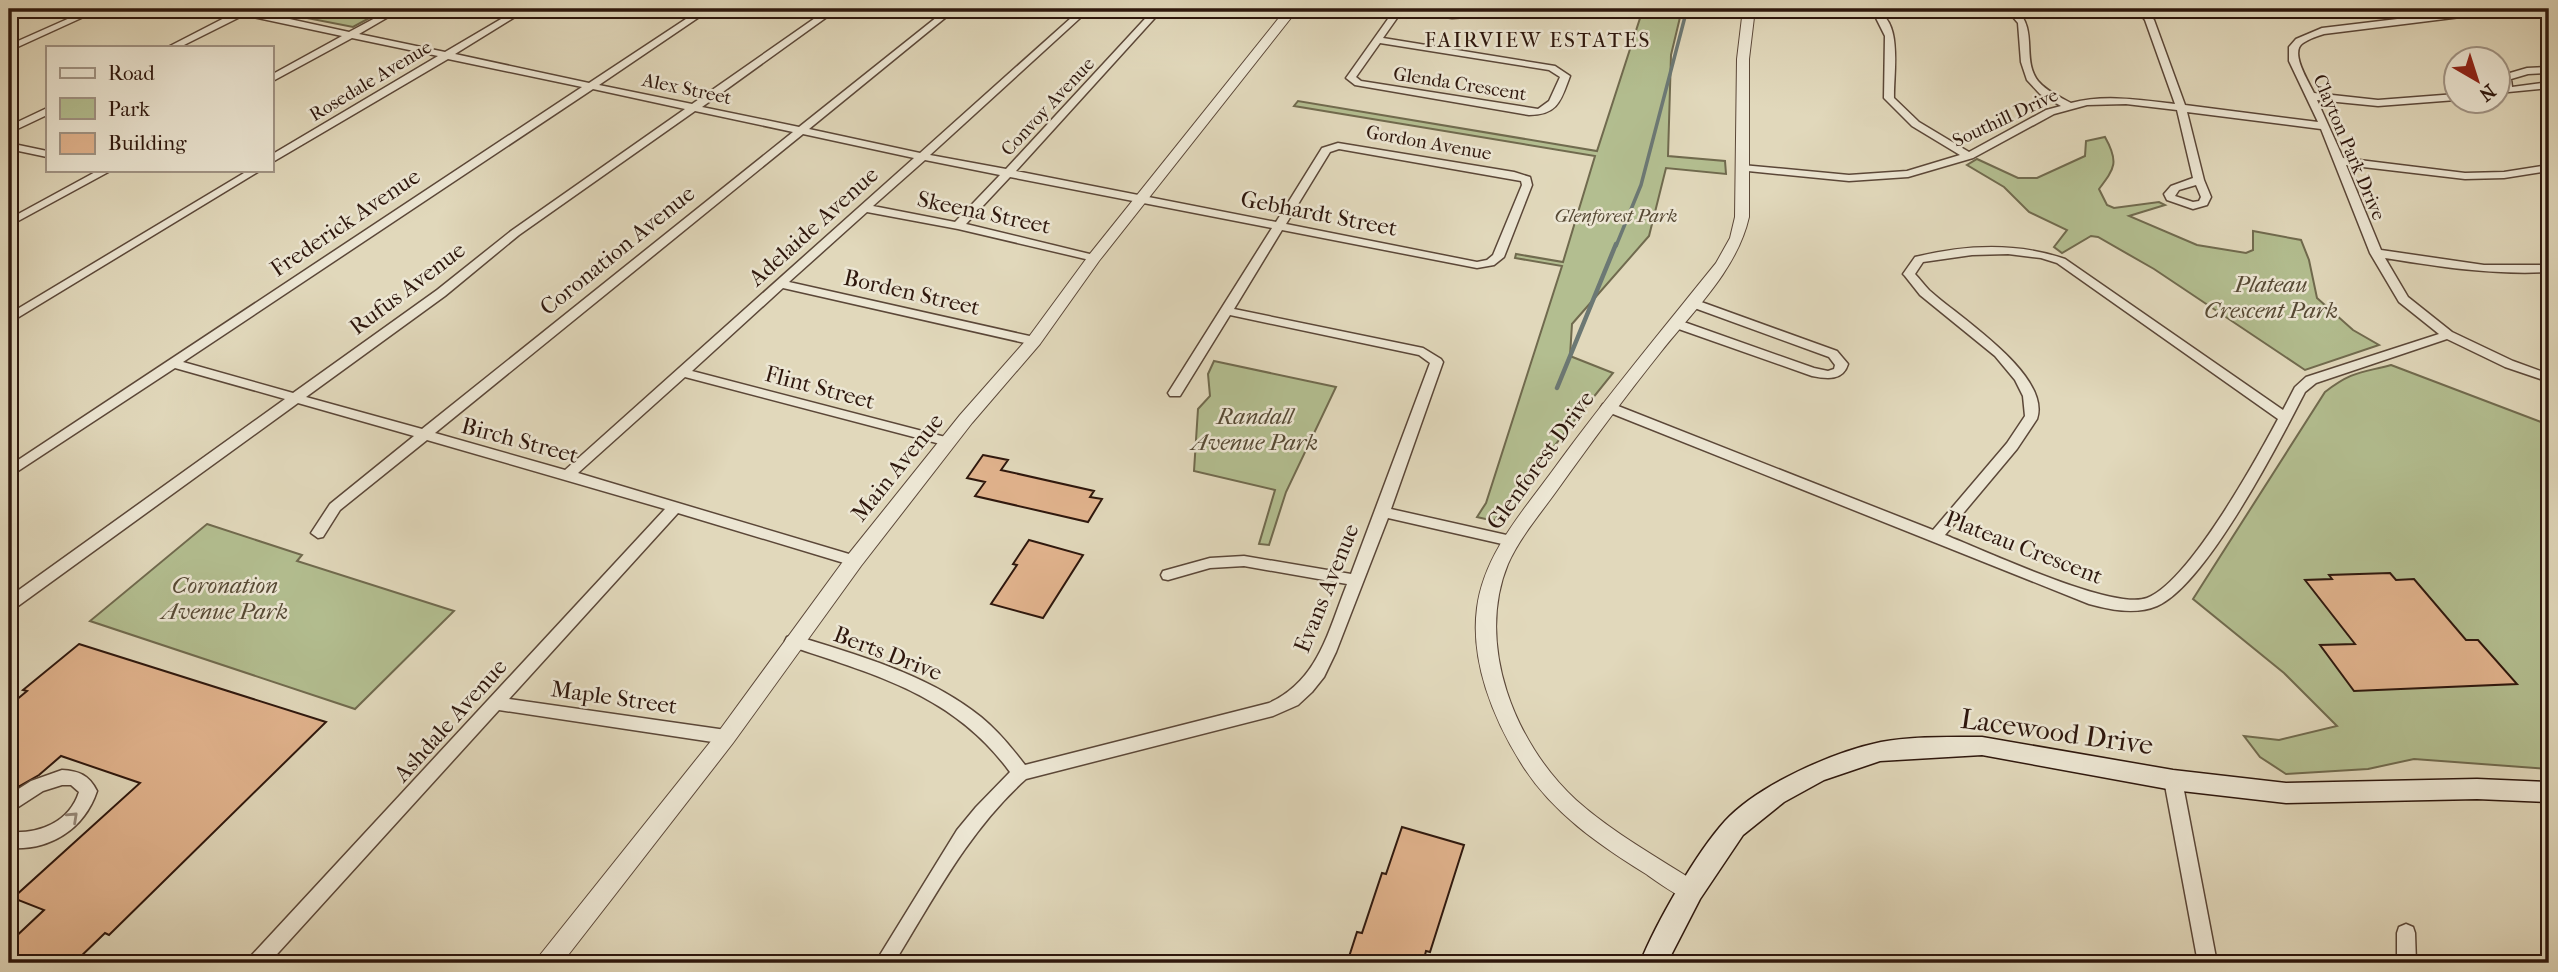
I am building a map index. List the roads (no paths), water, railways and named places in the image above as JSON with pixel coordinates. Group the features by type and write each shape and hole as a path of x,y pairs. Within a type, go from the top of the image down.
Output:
{"main road":[{"name":"Lacewood Drive","path":"1653,963 1691,891 1734,828 1776,795 1816,774 1880,752 1935,747 1982,747 2173,780 2286,793 2477,789 2549,792"}],"street":[{"path":"9,48 97,9"},
{"name":"Alex Street","path":"226,9 247,10 695,108 1140,200"},
{"path":"273,78 398,9"},
{"name":"Rosedale Avenue","path":"273,159 524,9"},
{"name":"Frederick Avenue","path":"9,472 707,9"},
{"name":"Rufus Avenue","path":"9,605 441,293 515,233 834,9"},
{"name":"Coronation Avenue","path":"318,533 335,506 952,9"},
{"name":"Adelaide Avenue","path":"568,475 1086,9"},
{"name":"Convoy Avenue","path":"958,226 1159,9"},
{"name":"Main Avenue","path":"548,963 726,737 854,561 948,442 1034,341 1094,258 1292,9"},
{"name":"Glenda Crescent","path":"1378,40 1552,68 1564,76 1550,109 1542,113 1358,83 1351,78 1399,9"},
{"path":"1405,9 1452,16 1499,12 1534,13 1541,9"},
{"name":"Glenforest Drive","path":"1691,891 1586,821 1566,804 1521,751 1491,678 1484,633 1487,603 1498,564 1511,541 1608,407 1723,264 1737,238 1742,217 1742,59 1749,9"},
{"path":"1869,9 1885,20 1891,31 1889,98 1904,117 1928,135 1969,156"},
{"path":"2010,9 2023,23 2026,61 2032,81 2045,93 2068,106"},
{"path":"2141,9 2149,20 2181,107 2199,180"},
{"path":"2426,9 2438,16"},
{"name":"Clayton Park Drive","path":"2501,9 2353,26 2305,37 2294,47 2294,61 2325,126 2376,253 2403,299 2448,335 2509,364 2549,378"},
{"path":"175,46 247,10"},
{"path":"2512,75 2527,71 2549,70"},
{"path":"2512,90 2549,85"},
{"path":"2311,96 2378,103 2442,99"},
{"name":"Southill Drive","path":"1742,168 1849,178 1884,177 1929,169 1969,156 2050,112 2087,102 2126,101 2325,126"},
{"path":"9,130 46,112"},
{"path":"9,146 46,155"},
{"name":"Gordon Avenue","path":"1281,227 1326,150 1338,146 1526,179 1527,185 1498,257 1490,264"},
{"path":"2339,161 2465,176 2504,175 2549,168"},
{"path":"9,223 103,172"},
{"path":"9,319 253,172"},
{"name":"Gebhardt Street","path":"1140,200 1477,265 1490,264"},
{"name":"Skeena Street","path":"865,208 958,226 1094,258"},
{"path":"1175,393 1281,227"},
{"path":"1935,538 2012,446 2032,416 2025,387 1999,353 1924,292 1909,274 1919,259 2009,249 2043,254 2061,261 2287,418"},
{"path":"2376,253 2464,267 2517,271 2549,268"},
{"name":"Borden Street","path":"780,284 1034,341"},
{"path":"1677,324 1812,372 1829,375 1840,371 1842,363 1833,354 1692,303"},
{"name":"Evans Avenue","path":"884,963 972,825 1004,786 1021,773 1245,718 1292,700 1318,673 1383,512 1437,362 1423,352 1228,311"},
{"name":"Plateau Crescent","path":"1608,407 2094,600 2124,606 2154,602 2176,587 2190,571 2248,485 2300,390 2311,380 2377,356 2448,335"},
{"name":"Birch Street","path":"175,364 568,475 854,561"},
{"name":"Flint Street","path":"681,372 948,442"},
{"name":"Ashdale Avenue","path":"257,963 675,507"},
{"path":"1383,512 1511,541"},
{"path":"1168,575 1210,563 1244,561 1356,580"},
{"name":"Berts Drive","path":"793,642 933,691 965,712 1012,759 1021,773"},
{"name":"Maple Street","path":"496,703 726,737"},
{"path":"9,806 25,792 54,779 79,779 86,784 89,791 81,811 58,830 28,841 10,841"},
{"path":"2173,780 2208,963"},
{"path":"2406,933 2407,963"}],"waterway":[{"path":"1616,246 1641,185 1687,9"},
{"path":"1557,388 1616,244"}],"district":[{"name":"FAIRVIEW ESTATES","path":"1538,40"}],"park label":[{"name":"Glenforest Park","path":"1616,215"},
{"name":"Plateau Crescent Park","path":"2271,297"},
{"name":"Randall Avenue Park","path":"1255,429"},
{"name":"Coronation Avenue Park","path":"225,598"}]}
